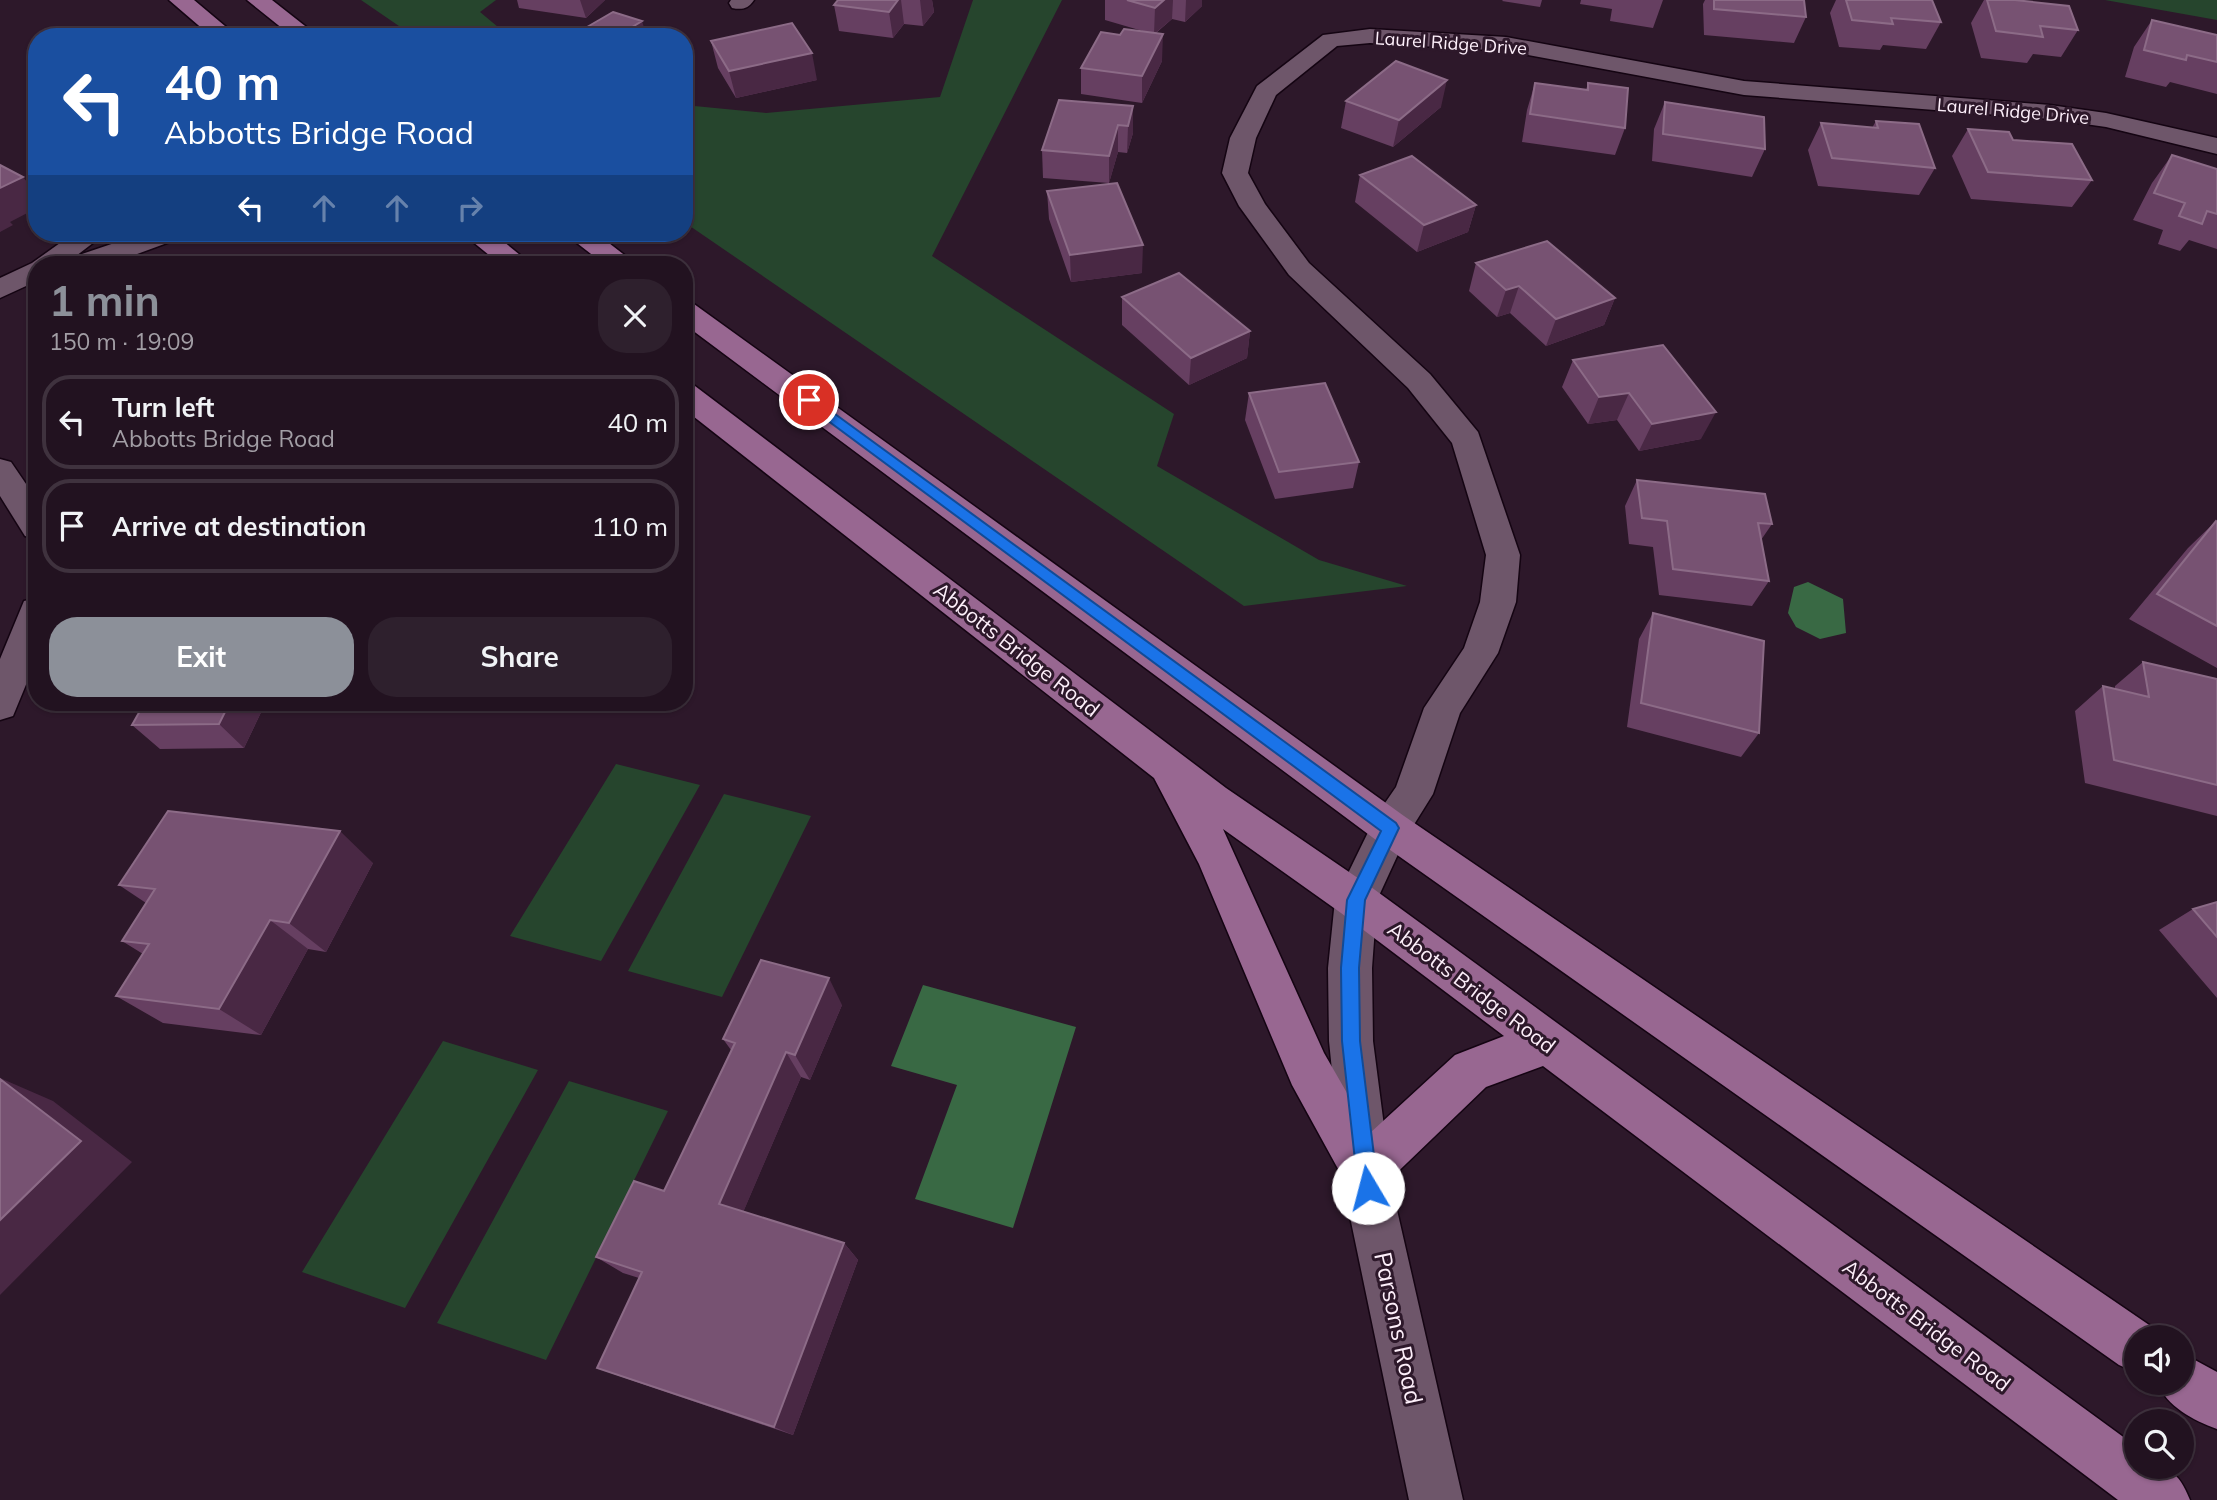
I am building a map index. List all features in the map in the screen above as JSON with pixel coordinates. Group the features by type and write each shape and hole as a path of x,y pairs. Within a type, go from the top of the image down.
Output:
{"main road":[{"path":"180,0 216,28"},
{"path":"258,0 296,28"},
{"path":"488,242 506,256"},
{"path":"591,242 611,256"},
{"path":"693,317 1390,828 2124,1338"},
{"name":"Abbotts Bridge Road","path":"693,400 1167,765 1356,900 2163,1500"},
{"path":"1167,765 1217,858 1308,1069 1366,1170 1471,1071 1548,1042"},
{"path":"2194,1387 2217,1403"}],"street":[{"name":"Laurel Ridge Drive","path":"1390,828 1413,794 1443,708 1480,653 1498,602 1503,555 1467,440 1419,381 1299,270 1252,206 1235,173 1243,138 1256,108 1266,91 1296,64 1331,40 1381,37 1506,44 1744,88 2050,112 2106,120 2217,146"},
{"path":"58,256 79,242"},
{"path":"110,256 145,242"},
{"path":"0,289 28,275"},
{"path":"0,470 28,513"},
{"path":"0,705 28,634"},
{"name":"Parsons Road","path":"1390,828 1356,900 1350,968 1351,1041 1366,1170 1436,1500"}],"shaded area":[{"path":"361,0 496,0 480,12 499,28 402,28"},
{"path":"973,0 1062,0 932,256 1174,414 1157,466 1319,560 1407,586 1244,606 693,228 693,106 766,113 940,97"},
{"path":"2105,0 2217,0 2217,20"},
{"path":"1808,582 1843,599 1846,633 1820,639 1796,627 1788,613 1794,587"},
{"path":"616,764 700,785 601,961 510,936"},
{"path":"724,794 811,816 722,997 628,971"},
{"path":"923,985 1076,1027 1013,1228 915,1199 957,1085 891,1066"},
{"path":"443,1041 538,1070 405,1308 302,1272"},
{"path":"569,1081 668,1111 546,1360 437,1323"}],"building":[{"path":"838,0 898,0 889,12 834,5"},
{"path":"1127,0 1164,0 1155,8"},
{"path":"1714,0 1804,0 1806,17 1714,9"},
{"path":"1846,0 1932,0 1941,22 1891,18 1893,24 1852,20"},
{"path":"1987,0 2069,6 2078,30 2040,26 2043,37 1996,31"},
{"path":"613,12 642,21 634,26 640,28 585,28"},
{"path":"2152,20 2217,35 2217,62 2187,55 2186,60 2144,50"},
{"path":"792,23 812,53 729,71 711,41"},
{"path":"1124,29 1163,34 1142,76 1081,68 1101,32 1120,35"},
{"path":"1396,61 1447,80 1399,120 1346,101"},
{"path":"1535,83 1588,90 1588,83 1628,88 1625,128 1530,114"},
{"path":"1059,100 1133,106 1128,126 1118,125 1109,156 1042,150"},
{"path":"1665,102 1764,117 1765,149 1663,134"},
{"path":"1876,121 1919,124 1935,168 1832,158 1821,123 1878,128"},
{"path":"1968,129 2009,132 2013,140 2072,144 2092,180 1988,172"},
{"path":"2172,155 2217,169 2217,214 2207,211 2202,224 2179,216 2185,203 2154,193"},
{"path":"1412,156 1476,205 1424,225 1360,175"},
{"path":"0,165 23,177 0,188"},
{"path":"1117,183 1143,245 1070,255 1047,191"},
{"path":"1547,241 1615,298 1556,319 1519,286 1506,290 1476,263"},
{"path":"1179,273 1250,331 1191,358 1122,297"},
{"path":"1663,345 1716,412 1652,424 1629,393 1599,397 1573,360"},
{"path":"1325,383 1359,462 1279,472 1249,393"},
{"path":"1637,480 1765,494 1772,524 1758,523 1769,581 1673,569 1667,521 1642,518"},
{"path":"2217,522 2217,626 2157,594"},
{"path":"1653,613 1764,641 1759,733 1641,703"},
{"path":"2143,662 2217,679 2217,785 2114,760 2103,686 2149,697"},
{"path":"140,711 226,711 219,724 132,725"},
{"path":"168,811 340,831 289,923 270,920 219,1009 116,996 149,944 122,941 155,889 119,885"},
{"path":"2217,902 2217,937 2193,909"},
{"path":"761,960 829,978 795,1055 786,1052 719,1204 844,1243 774,1427 597,1368 642,1272 596,1257 634,1181 664,1191 735,1043 723,1039"},
{"path":"0,1079 81,1141 0,1220"}],"route":[{"path":"809,400 1390,828 1356,900 1350,968 1351,1041 1368,1188"}]}
